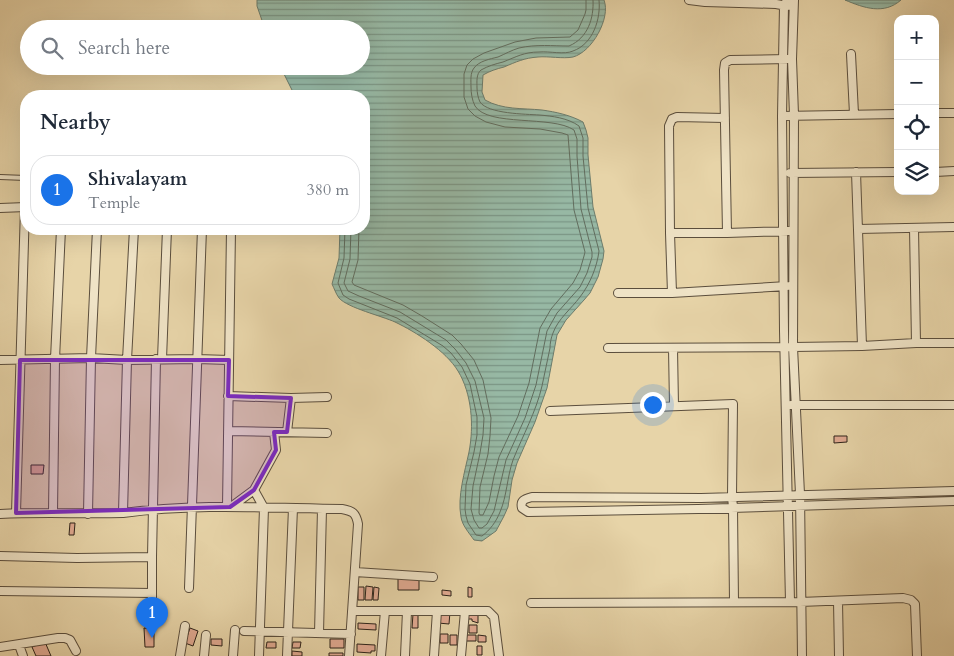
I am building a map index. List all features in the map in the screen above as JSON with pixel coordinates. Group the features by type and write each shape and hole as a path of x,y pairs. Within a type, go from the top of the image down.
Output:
{"street":[{"path":"689,0 794,4 792,59 794,115 793,347 800,494 802,656"},
{"path":"785,3 782,116 784,347 790,602"},
{"path":"851,54 854,114"},
{"path":"727,233 725,63 730,60 792,59"},
{"path":"939,114 954,113"},
{"path":"782,116 894,114"},
{"path":"672,292 669,126 672,119 677,117 725,118"},
{"path":"856,172 862,346"},
{"path":"783,173 894,172"},
{"path":"939,172 954,172"},
{"path":"0,208 20,208"},
{"path":"858,229 954,227"},
{"path":"914,228 916,343"},
{"path":"670,233 793,231"},
{"path":"16,513 25,235"},
{"path":"53,513 55,359 61,235"},
{"path":"88,514 96,235"},
{"path":"124,513 127,360 134,235"},
{"path":"152,606 152,509 167,235"},
{"path":"189,588 202,235"},
{"path":"229,507 228,396 231,235"},
{"path":"618,293 794,285"},
{"path":"608,348 793,347 954,343"},
{"path":"673,348 674,406"},
{"path":"0,360 92,358 127,360 197,358 229,360"},
{"path":"228,396 291,398 327,396"},
{"path":"287,432 291,398"},
{"path":"550,411 733,404 734,602"},
{"path":"785,406 954,405"},
{"path":"228,431 327,433"},
{"path":"229,507 254,490 276,450 274,432"},
{"path":"254,490 264,508 259,656"},
{"path":"954,491 732,496 532,497 524,499 521,504 522,508 528,512 954,501"},
{"path":"0,514 124,513 152,509 192,507 349,510 354,513 358,524 349,656"},
{"path":"287,656 293,508"},
{"path":"319,633 322,509"},
{"path":"0,556 152,557"},
{"path":"354,572 433,577"},
{"path":"0,591 152,593"},
{"path":"530,603 800,602 903,598 911,600 915,604 917,656"},
{"path":"838,601 839,656"},
{"path":"352,611 488,612 494,617 498,656"},
{"path":"381,656 384,611"},
{"path":"405,656 407,611"},
{"path":"434,656 436,611"},
{"path":"461,656 465,611"},
{"path":"180,656 185,626"},
{"path":"233,656 239,630 351,634"},
{"path":"204,656 206,635"},
{"path":"0,647 65,638 70,640 76,651"},
{"path":"18,645 24,656"}],"lane":[{"path":"0,177 20,178"}],"highlighted area":[{"path":"20,360 229,360 228,396 291,398 287,432 274,432 276,450 254,490 230,507 16,513"}],"water":[{"path":"257,0 604,0 605,16 602,25 593,42 580,54 569,58 528,58 483,75 482,92 485,100 506,107 552,112 583,122 588,138 593,207 604,251 598,277 590,293 566,320 557,335 547,388 517,463 508,507 496,531 482,541 474,540 464,526 461,517 461,493 471,442 471,410 463,380 458,371 438,349 412,331 395,322 343,302 332,284 339,258 340,235 370,235 370,90 292,90 284,75 370,75 370,20 262,20"},
{"path":"845,0 901,0 888,7 874,9"}],"building":[{"path":"834,436 847,436 847,442 834,443"},
{"path":"31,465 44,465 43,474 31,474"},
{"path":"70,523 75,523 74,535 69,535"},
{"path":"398,578 419,578 419,590 398,590"},
{"path":"366,586 373,587 372,600 365,600"},
{"path":"358,587 364,587 364,600 358,600"},
{"path":"374,587 379,588 378,600 373,600"},
{"path":"468,587 472,588 472,597 468,597"},
{"path":"442,590 451,591 451,596 442,595"},
{"path":"439,612 450,612 449,624 438,623"},
{"path":"413,614 418,614 418,628 412,628"},
{"path":"468,614 478,615 478,623 468,619"},
{"path":"358,623 376,624 376,630 358,629"},
{"path":"469,625 477,625 477,633 469,633"},
{"path":"144,628 154,629 154,647 145,647"},
{"path":"190,628 198,631 193,646 185,643"},
{"path":"440,634 448,634 448,643 440,643"},
{"path":"450,635 457,635 457,645 450,645"},
{"path":"467,635 476,635 476,641 466,641"},
{"path":"478,635 486,636 486,642 478,642"},
{"path":"211,639 222,639 222,646 211,645"},
{"path":"330,639 344,639 344,648 330,648"},
{"path":"45,642 51,656 36,656 32,647"},
{"path":"267,642 276,642 276,648 266,648"},
{"path":"293,642 301,642 300,648 292,648"},
{"path":"357,644 375,645 375,651 371,651 371,653 357,652"},
{"path":"477,646 482,646 482,655 477,655"},
{"path":"292,651 302,652 302,656 292,656"},
{"path":"329,653 343,653 343,656 329,656"}],"place":[{"name":"Shivalayam","path":"152,638"}]}
